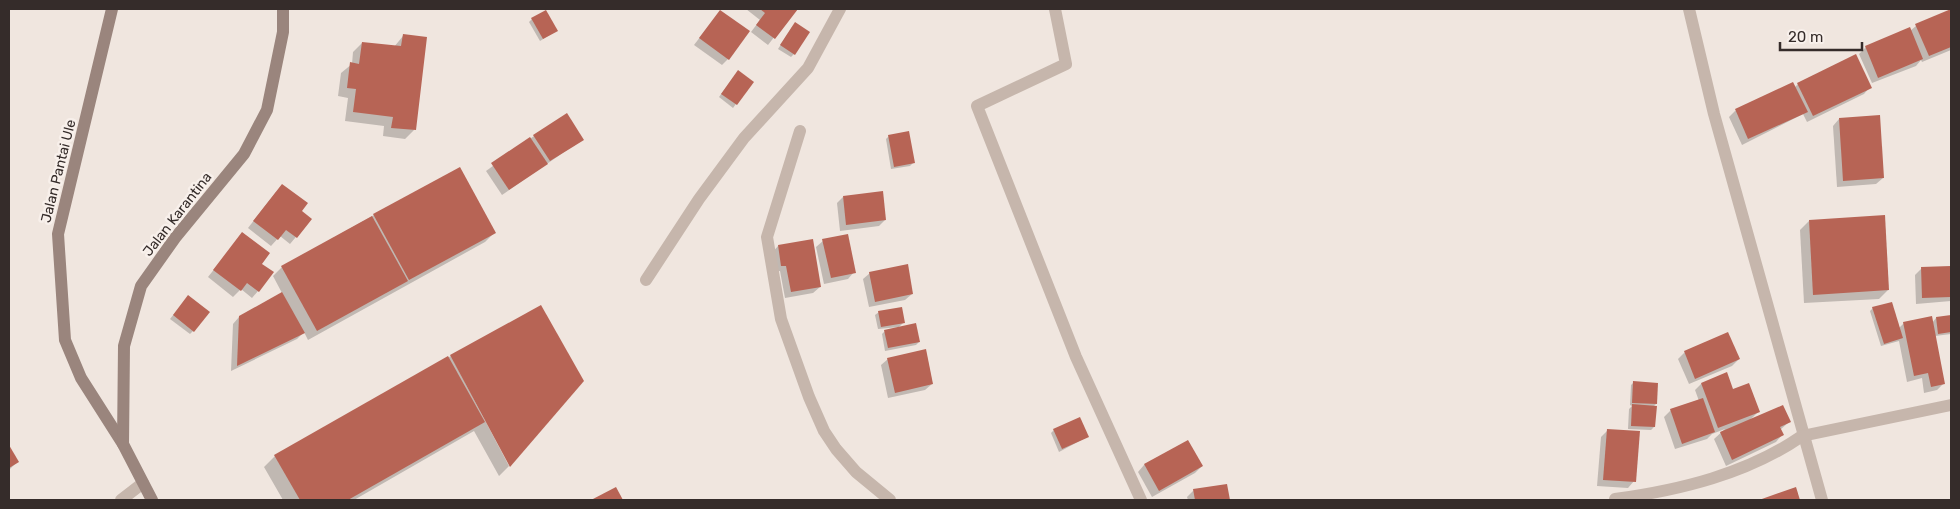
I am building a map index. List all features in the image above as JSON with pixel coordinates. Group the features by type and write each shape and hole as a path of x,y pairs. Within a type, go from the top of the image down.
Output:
{"main road":[{"name":"Jalan Pantai Ule","path":"112,9 58,234 65,340 81,378 123,444 152,500"},
{"name":"Jalan Karantina","path":"123,444 124,346 141,286 175,238 244,154 267,110 283,32 283,9"}],"street":[{"path":"1055,9 1066,64 977,106 1076,357 1142,500"},
{"path":"1689,9 1714,114 1802,436 1822,500"},
{"path":"646,280 699,199 744,138 808,68 838,10"},
{"path":"800,132 767,237 781,319 809,397 824,431 836,450 856,472 890,500"},
{"path":"1615,499 1669,491 1737,470 1782,450 1802,436 1951,405"},
{"path":"120,500 143,483"}],"building":[{"path":"760,9 798,9 775,39 756,25 765,13"},
{"path":"1951,9 1951,47 1929,56 1915,24"},
{"path":"546,10 558,31 543,39 531,18"},
{"path":"720,10 750,31 729,60 699,38"},
{"path":"795,22 810,32 795,55 780,45"},
{"path":"1910,27 1923,59 1878,78 1865,46"},
{"path":"403,34 427,37 416,130 391,128 393,117 353,112 356,89 347,88 350,62 359,64 362,42 401,46"},
{"path":"1856,54 1872,88 1813,116 1797,83"},
{"path":"738,70 754,82 737,105 721,94"},
{"path":"1793,82 1808,112 1748,139 1735,109"},
{"path":"567,113 584,140 550,161 533,135"},
{"path":"1880,115 1884,178 1843,181 1839,118"},
{"path":"909,131 915,163 894,167 888,135"},
{"path":"530,137 548,164 509,190 491,163"},
{"path":"460,167 496,233 409,280 373,214"},
{"path":"282,184 308,203 302,211 312,219 297,238 286,230 278,240 253,221"},
{"path":"883,191 886,220 846,225 843,196"},
{"path":"1885,215 1889,290 1813,295 1809,220"},
{"path":"372,216 408,281 317,331 281,266"},
{"path":"242,232 270,253 262,264 274,272 259,292 247,283 241,291 213,270"},
{"path":"848,234 856,273 831,278 822,239"},
{"path":"813,239 821,287 791,292 786,266 781,266 778,245"},
{"path":"908,264 913,294 875,302 869,272"},
{"path":"1951,266 1951,297 1922,298 1921,267"},
{"path":"282,292 305,333 237,366 239,316"},
{"path":"188,295 210,312 194,332 173,315"},
{"path":"1892,302 1903,338 1884,344 1872,307"},
{"path":"541,305 584,381 510,467 450,355"},
{"path":"902,307 905,323 881,327 878,311"},
{"path":"1951,315 1951,332 1938,334 1936,317"},
{"path":"1932,316 1945,384 1931,387 1928,373 1914,376 1903,322"},
{"path":"916,323 920,342 888,348 884,330"},
{"path":"1728,332 1740,359 1695,379 1684,351"},
{"path":"926,349 933,384 895,393 887,358"},
{"path":"448,356 485,422 348,500 300,500 274,455"},
{"path":"1727,372 1733,389 1749,383 1760,412 1718,428 1701,383"},
{"path":"1633,381 1658,383 1657,404 1632,403"},
{"path":"1703,398 1715,432 1682,444 1670,409"},
{"path":"1632,404 1657,406 1655,427 1631,426"},
{"path":"1783,405 1791,422 1780,427 1784,435 1732,460 1720,432"},
{"path":"1080,417 1089,437 1062,449 1053,429"},
{"path":"1607,429 1640,431 1636,482 1603,480"},
{"path":"1188,440 1203,466 1159,491 1144,464"},
{"path":"9,445 19,462 9,468"},
{"path":"1227,484 1230,500 1195,500 1193,489"},
{"path":"616,487 623,500 591,500"},
{"path":"1796,487 1800,500 1759,500"}]}
